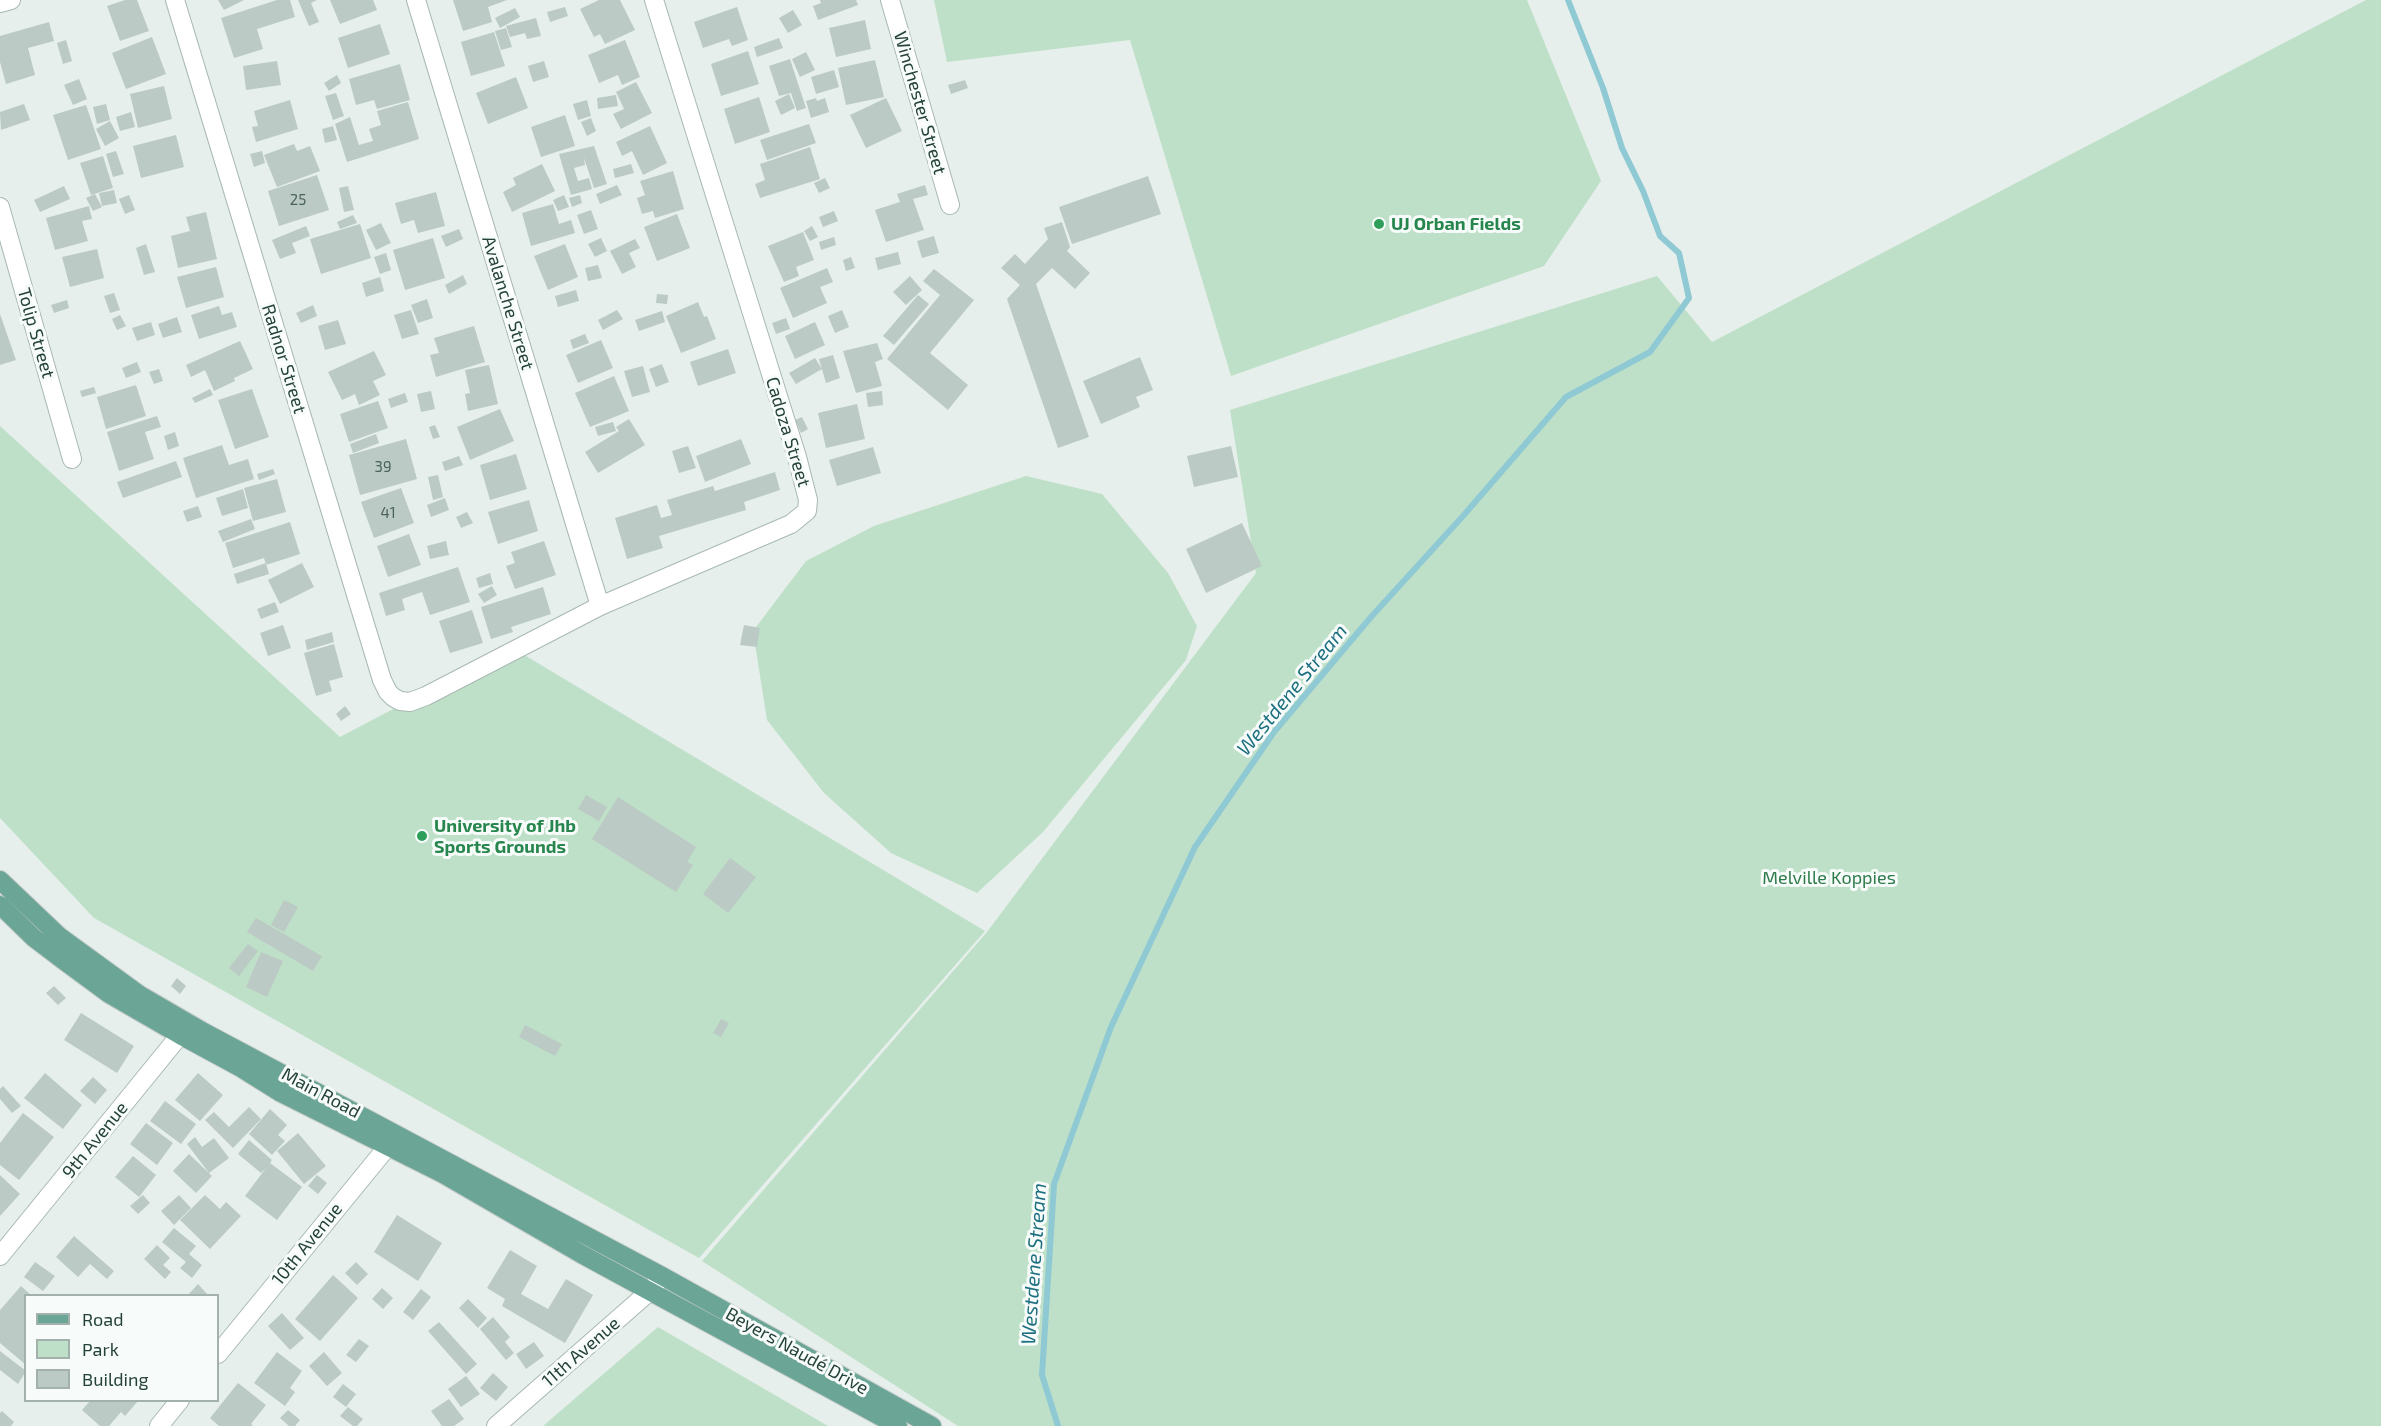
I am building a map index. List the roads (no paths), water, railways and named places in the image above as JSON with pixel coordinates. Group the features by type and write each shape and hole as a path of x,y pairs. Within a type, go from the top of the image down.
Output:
{"main road":[{"name":"Main Road","path":"2,893 185,1029 392,1139 662,1276"},
{"name":"Main Road","path":"392,1139 443,1174 650,1291"},
{"name":"Beyers Naudé Drive","path":"662,1276 932,1426"},
{"name":"Beyers Naudé Drive","path":"650,1291 898,1426"}],"street":[{"path":"0,3 11,0"},
{"name":"Radnor Street","path":"175,0 382,680 393,697 400,701 410,702"},
{"name":"Avalanche Street","path":"416,0 600,606"},
{"name":"Cadoza Street","path":"410,702 426,696 600,606 791,524 807,511 808,500 798,458 654,0"},
{"name":"Winchester Street","path":"890,0 950,205"},
{"name":"Tolip Street","path":"0,207 72,459"},
{"name":"9th Avenue","path":"0,1256 185,1029"},
{"name":"10th Avenue","path":"219,1353 392,1139"},
{"name":"11th Avenue","path":"496,1426 650,1291 662,1276"},
{"path":"159,1426 179,1402"}],"waterway":[{"name":"Westdene Stream","path":"1058,1426 1042,1375 1054,1184 1111,1027 1195,847 1274,732 1371,617 1463,516 1566,397 1650,352 1689,298 1679,253 1660,236 1643,191 1622,148 1603,88 1568,0"}],"place":[{"name":"UJ Orban Fields","path":"1379,224"},
{"name":"University of Jhb Sports Grounds","path":"422,836"}],"park label":[{"name":"Melville Koppies","path":"1829,878"}]}
